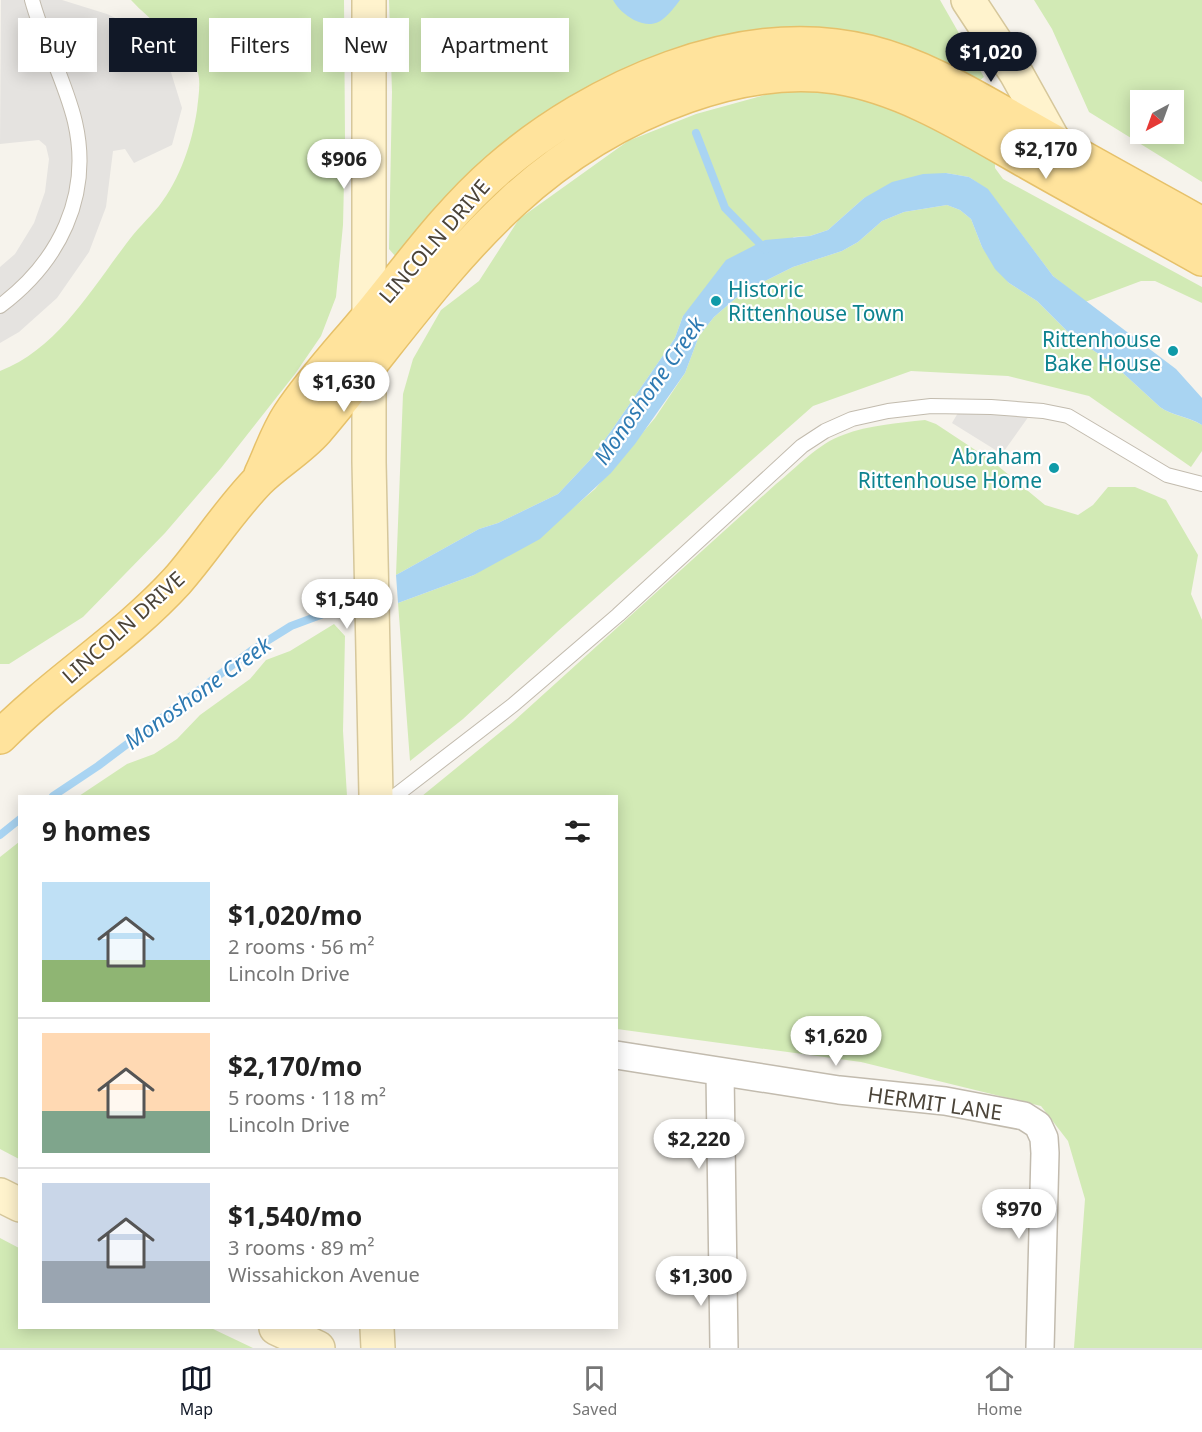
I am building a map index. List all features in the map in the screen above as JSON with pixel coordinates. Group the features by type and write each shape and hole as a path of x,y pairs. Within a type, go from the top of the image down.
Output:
{"main road":[{"name":"LINCOLN DRIVE","path":"258,481 288,416 469,196 530,144 562,122 663,71 731,50 805,45 868,52 928,74 1202,224"},
{"name":"LINCOLN DRIVE","path":"2,732 174,585 258,481 312,436 470,242 519,194 578,148 643,114 708,88 772,75 804,75 852,80 887,90 949,119 1202,259"}],"street":[{"path":"369,0 369,462 376,795"},
{"path":"968,0 1016,74 1082,193"},
{"name":"HERMIT LANE","path":"618,1055 720,1073 945,1101 1024,1116 1038,1125 1044,1138 1045,1153 1040,1348"},
{"path":"720,1073 724,1348"},
{"path":"0,1195 18,1204"},
{"path":"278,1329 318,1348"},
{"path":"377,1329 378,1348"}],"lane":[{"path":"0,306 38,273 58,245 70,213 78,176 79,142 74,119 32,0"},
{"path":"396,795 513,705 618,615 802,446 825,431 852,419 888,411 931,406 991,406 1043,411 1068,416 1167,476 1202,484"}],"green space":[{"path":"131,0 344,0 344,18 323,18 323,72 345,72 343,225 336,297 321,336 295,374 221,468 165,533 83,617 9,664 0,664 0,371 20,361 56,333 86,299 130,239 159,206 179,172 195,122 199,96 197,18 150,18"},
{"path":"389,0 940,0 984,77 978,82 899,46 862,35 824,29 787,28 748,32 707,40 664,53 396,257 389,249 391,72 409,72 409,18 390,18"},
{"path":"1034,0 1202,0 1202,182 1141,144 1184,144 1184,90 1130,90 1130,137 1089,112 1052,29"},
{"path":"790,88 854,95 925,121 995,162 995,168 1003,179 1202,287 1202,303 1155,281 1141,281 1085,302 1053,276 988,190 969,177 946,173 864,198 828,230 810,236 794,237 683,316 675,338 611,431 590,460 558,494 498,523 479,529 396,575 403,394 413,359 441,310 479,281 519,219 628,141 696,114"},
{"path":"947,205 960,210 971,219 982,247 1009,283 1037,301 1072,336 1112,363 1160,407 1202,425 1202,451 1191,467 1089,396 1008,376 911,371 813,406 557,632 463,719 410,761 398,603 474,575 568,512 595,489 655,418 685,373 699,336 714,317 743,292 793,267 842,251 858,242 882,221 904,212"},
{"path":"925,420 936,424 992,461 1045,505 1078,515 1093,505 1108,487 1135,487 1166,500 1198,555 1191,594 1202,620 1202,1348 1074,1348 1085,1199 1068,1141 1041,1106 861,1062 618,1029 618,795 423,795 514,721 776,484 817,450 834,439 863,429"},
{"path":"334,624 345,636 343,731 347,795 80,795 127,764 154,754 177,739 200,715 250,679 266,660 290,651"},
{"path":"18,843 18,1158 0,1149 0,857"},
{"path":"0,1238 18,1247 18,1329 213,1329 253,1348 0,1348"}],"shaded area":[{"path":"1,0 62,0 115,18 109,18 109,72 171,72 182,108 172,145 134,163 125,149 113,151 106,207 89,252 57,298 19,332 0,343 0,267 15,254 34,223 45,192 49,159 46,146 39,140 0,144"},
{"path":"962,406 1029,416 1002,454 952,423"}],"water":[{"path":"613,0 680,0 660,21 649,24 628,16"},
{"path":"946,173 969,177 988,189 1053,276 1176,369 1202,398 1202,425 1160,407 1112,363 1072,336 1037,301 1009,283 995,269 982,247 971,219 960,210 947,205 904,212 882,221 858,242 842,251 793,267 743,292 714,317 699,336 685,373 635,444 611,473 540,539 474,575 398,603 396,575 479,529 498,523 558,494 590,460 611,431 675,338 683,316 726,260 765,240 810,236 828,230 864,198 892,182 923,174"}],"waterway":[{"path":"696,133 725,208 766,250"},
{"name":"Monoshone Creek","path":"54,795 98,766 251,651 291,626 350,604"},
{"name":"Monoshone Creek","path":"0,835 18,821"}],"place":[{"name":"Historic Rittenhouse Town","path":"716,301"},
{"name":"Rittenhouse Bake House","path":"1173,351"},
{"name":"Abraham Rittenhouse Home","path":"1054,468"}]}
